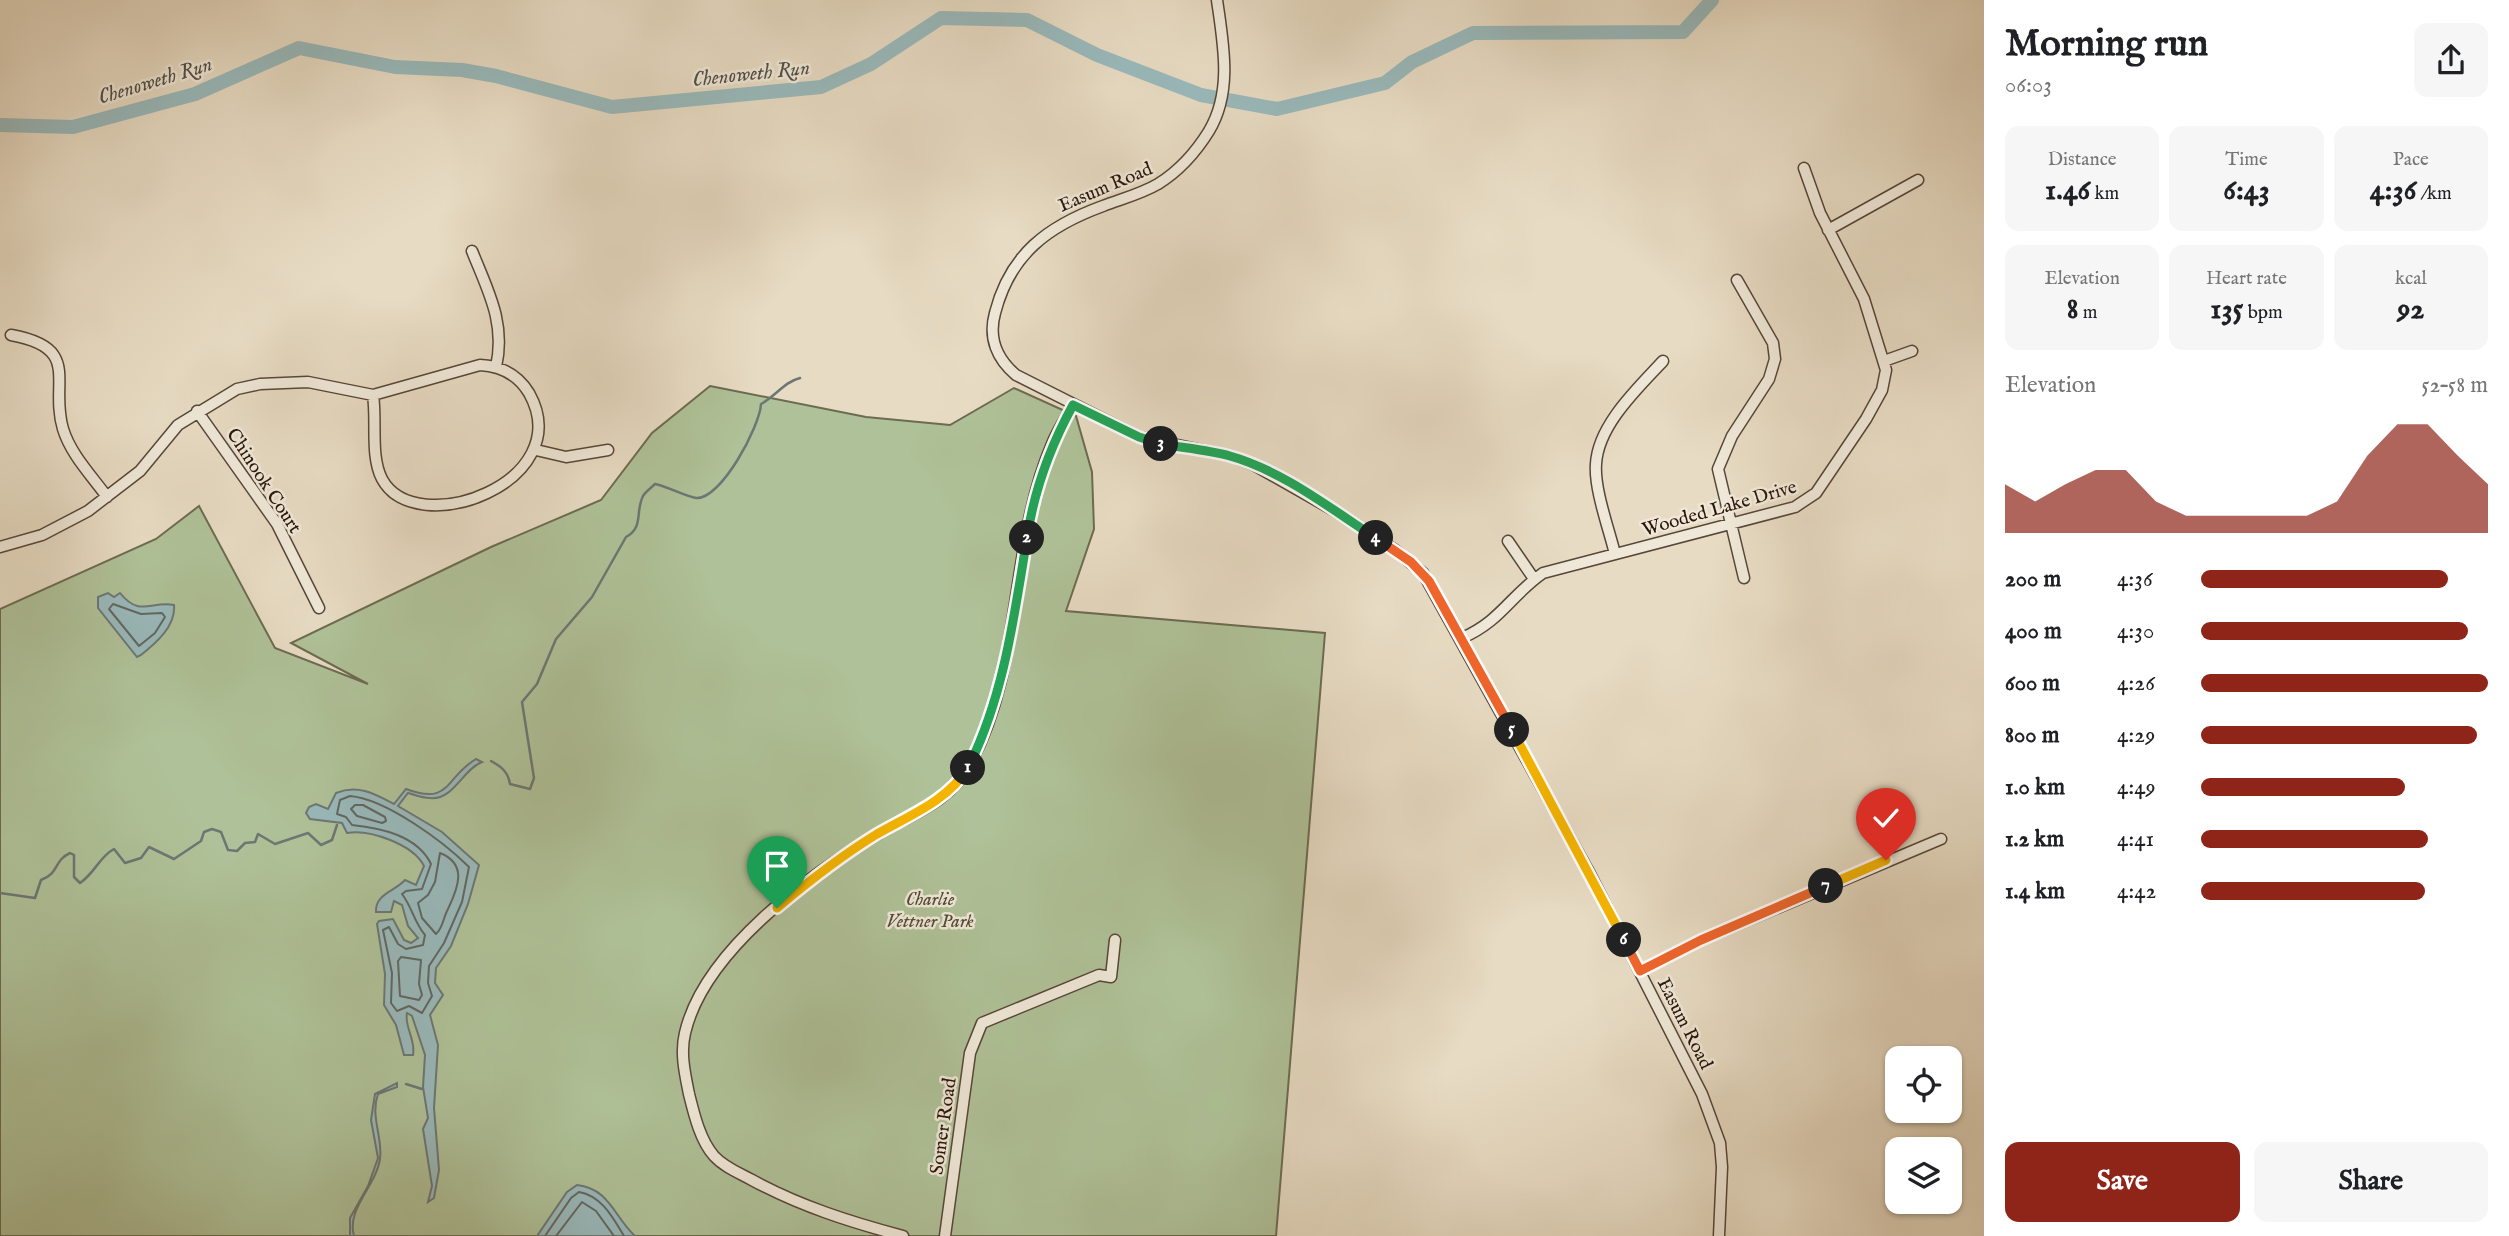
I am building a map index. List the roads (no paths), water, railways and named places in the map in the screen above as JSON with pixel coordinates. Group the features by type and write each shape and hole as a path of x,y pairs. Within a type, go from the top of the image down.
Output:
{"street":[{"name":"Easum Road","path":"1217,0 1225,61 1223,93 1220,107 1197,149 1169,177 1143,192 1073,217 1049,231 1026,253 1005,287 992,327 998,354 1016,375 1139,437 1241,460 1308,494 1411,562 1429,581 1640,971 1700,1091 1717,1131 1722,1167 1719,1236"},
{"name":"Wooded Lake Drive","path":"1462,638 1497,618 1543,573 1796,507 1816,492 1882,390 1884,361 1864,299 1828,230 1804,167"},
{"path":"1828,230 1918,180"},
{"path":"472,251 498,315 501,339 496,367"},
{"path":"1737,280 1773,343 1775,359 1769,379 1720,460 1718,469 1744,578"},
{"path":"11,335 36,341 55,359 61,376 60,414 68,442 107,497"},
{"path":"1884,361 1913,351"},
{"path":"1615,554 1596,471 1597,455 1608,428 1663,361"},
{"path":"0,547 59,528 107,497 140,471 178,425 197,411 237,389 260,384 320,383 373,395 480,365 496,367 514,376 531,398 538,424 536,450 506,481 478,497 450,504 408,501 387,486 378,469 373,395"},
{"path":"903,1236 802,1205 736,1172 714,1155 692,1107 683,1060 684,1035 704,989 721,963 743,938 812,878 939,799 967,770 978,748 999,686 1014,626 1037,489 1052,443 1073,405"},
{"name":"Chinook Court","path":"197,411 277,524 319,608"},
{"path":"536,450 566,457 608,450"},
{"path":"1508,541 1534,579"},
{"path":"1640,971 1725,929 1941,839"},
{"name":"Somer Road","path":"945,1236 970,1054 982,1023 1099,975 1111,977 1115,940"}],"water":[{"path":"108,593 114,597 120,593 134,605 174,605 172,620 164,633 137,657 98,608 98,597"},
{"path":"476,759 482,762 445,795 430,798 408,793 398,806 442,832 479,865 468,904 451,946 436,968 435,983 443,995 430,1015 438,1045 434,1108 439,1170 434,1198 428,1202 432,1186 423,1129 428,1118 423,1087 425,1055 412,1016 407,1013 413,1055 404,1055 396,1025 384,1005 385,974 377,924 379,921 393,919 404,940 411,943 418,938 408,926 402,905 394,901 391,912 376,912 382,897 405,880 416,885 424,866 410,851 390,840 367,833 347,833 342,823 310,819 306,813 309,807 316,804 328,809 336,793 344,790 366,791 394,804 406,789 432,794 440,792"},
{"path":"397,1083 397,1087 378,1094 375,1111 380,1159 373,1179 354,1216 354,1236 350,1236 350,1218 368,1186 378,1158 371,1120 375,1094"},
{"path":"577,1185 588,1187 604,1198 635,1236 537,1236 567,1192"}],"waterway":[{"name":"Chenoweth Run","path":"0,125 73,127 195,94 299,48 395,67 462,70 496,76 612,107 821,87 871,64 941,18 1027,20 1097,55 1201,95 1277,109 1385,83 1412,62 1473,33 1683,32 1712,0"},
{"path":"491,761 504,770 510,784 530,789 534,778 522,702 537,684 556,639 592,597 626,537 635,529 644,494 655,484 696,498 717,487 747,444 761,404 800,378"},
{"path":"0,893 35,898 41,880 51,874 70,853 74,855 74,877 80,883 90,875 104,856 114,849 125,863 141,858 149,847 174,859 201,841 204,832 212,829 221,832 228,850 237,851 245,843 255,842 258,834 275,844 308,833 321,845 332,840 337,825"},
{"path":"406,1084 422,1089"}],"park label":[{"name":"Charlie Vettner Park","path":"930,909"}]}
